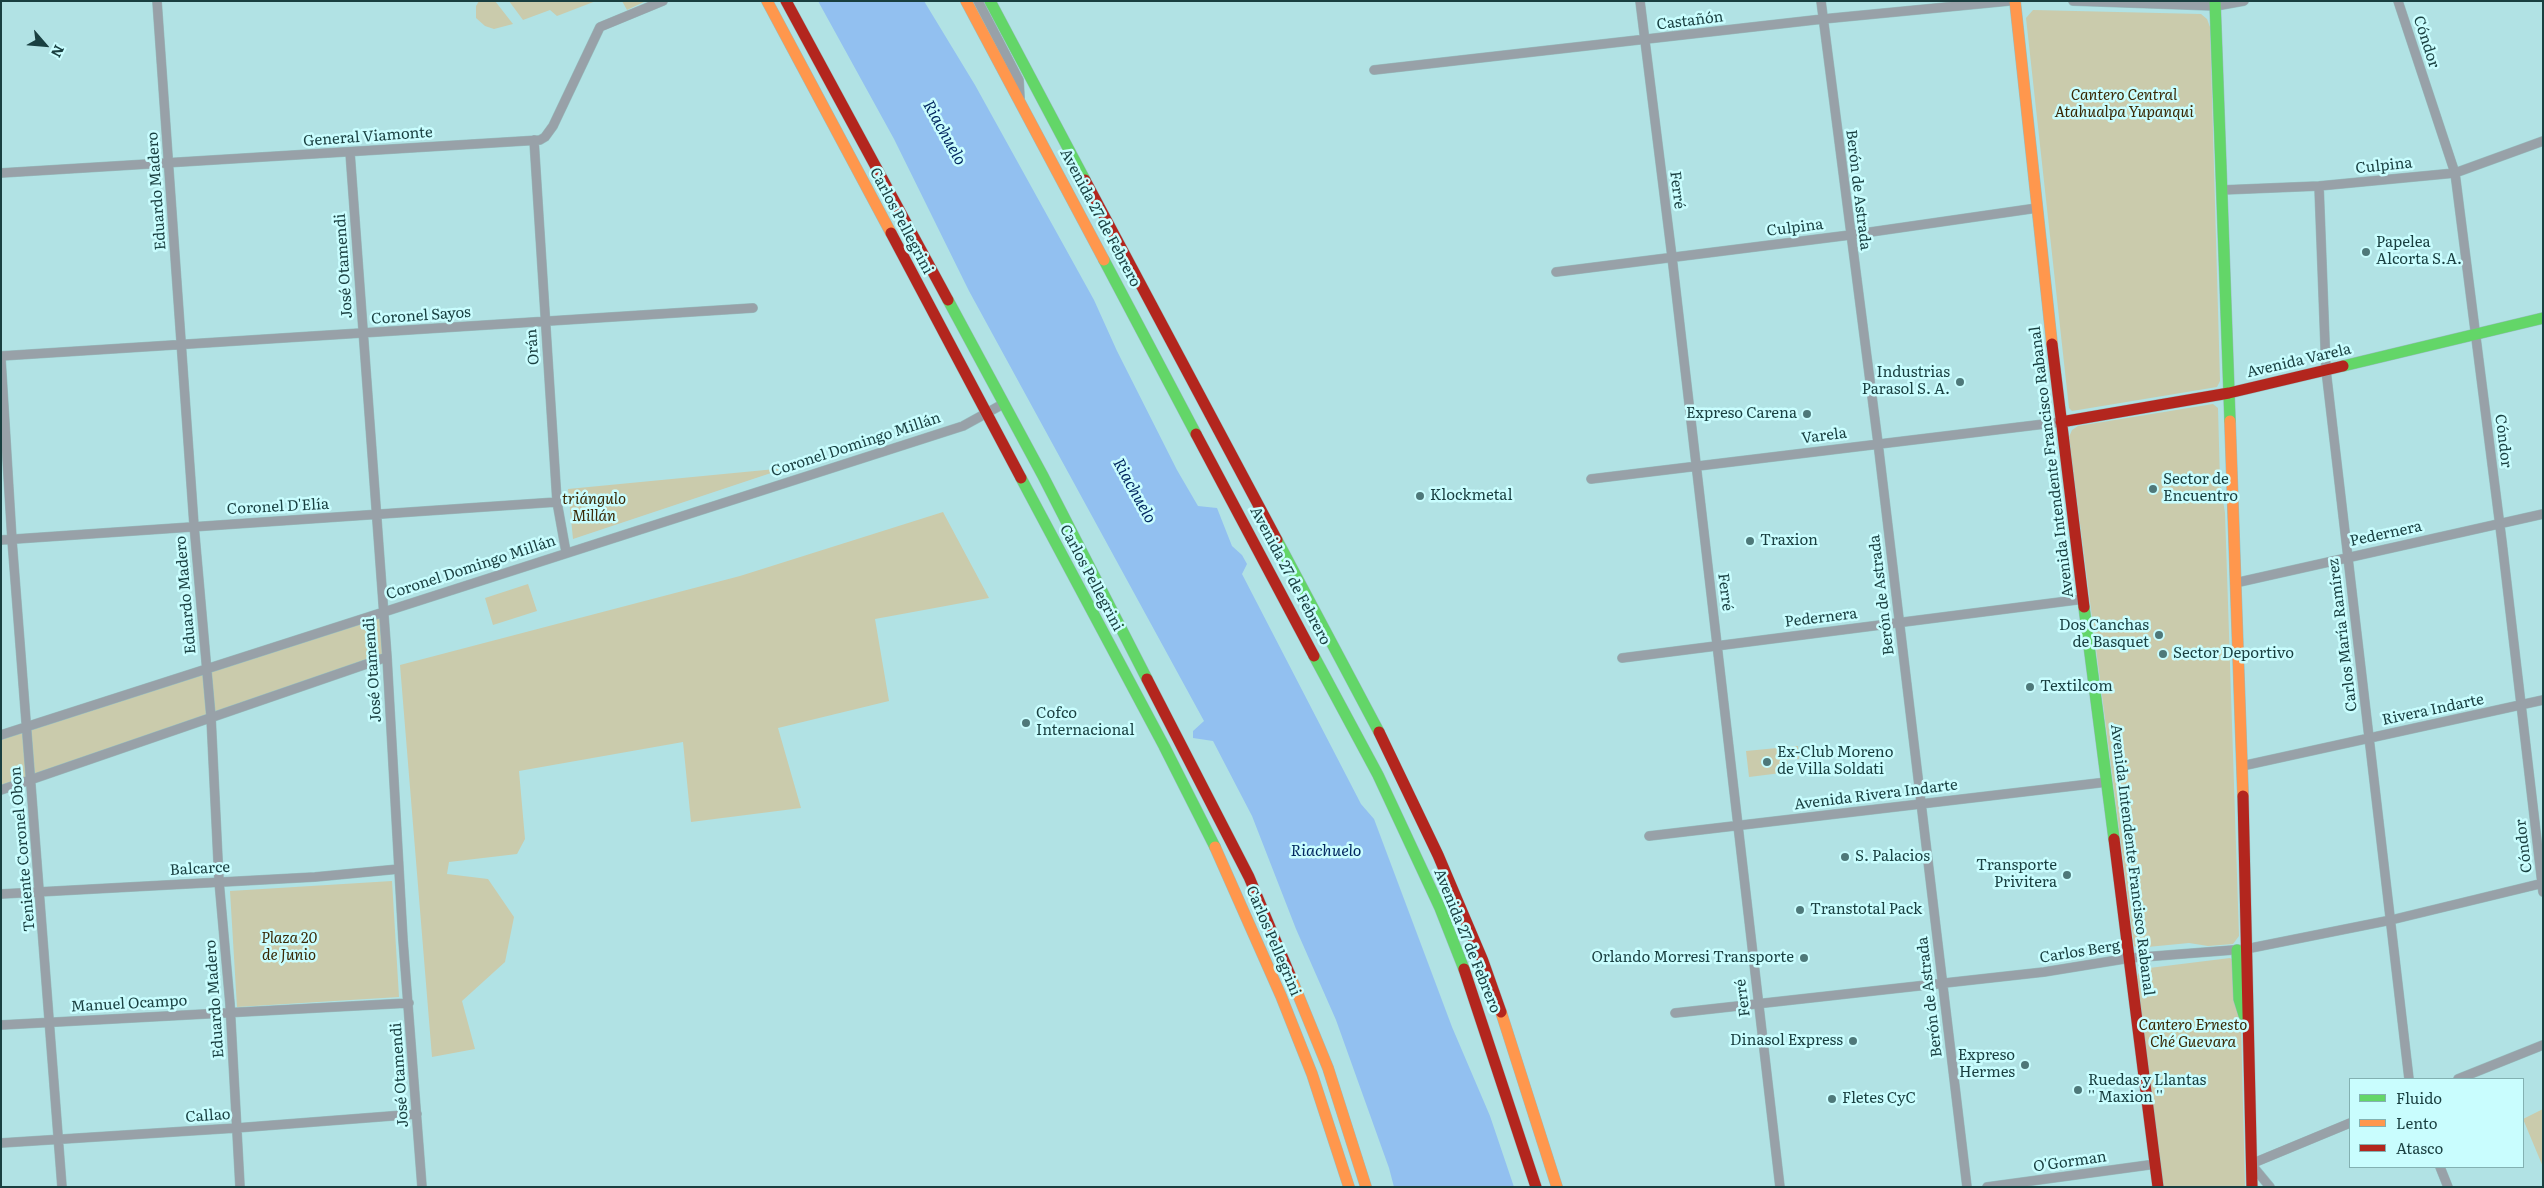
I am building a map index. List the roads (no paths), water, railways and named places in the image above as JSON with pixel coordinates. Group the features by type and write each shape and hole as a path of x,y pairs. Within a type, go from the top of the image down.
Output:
{"main road":[{"name":"Carlos Pellegrini","path":"767,1 1164,746 1219,855 1277,986 1312,1074 1349,1187"},
{"name":"Carlos Pellegrini","path":"786,1 1043,476 1249,877 1332,1078 1366,1187"},
{"name":"Avenida 27 de Febrero","path":"966,1 1256,543 1253,560 1272,594 1278,596 1283,594 1378,774 1440,908 1476,1000 1472,1015 1481,1039 1489,1039"},
{"name":"Avenida 27 de Febrero","path":"990,1 1382,738 1438,855 1483,961 1508,1032 1557,1187"},
{"name":"Avenida Intendente Francisco Rabanal","path":"2015,1 2060,422 2158,1187"},
{"path":"2216,4 2242,766 2242,949 2248,1030 2252,1187"},
{"name":"Avenida Varela","path":"2060,422 2229,394 2543,318"},
{"path":"1283,594 1300,585"},
{"path":"1508,1032 1489,1039 1536,1187"}],"street":[{"name":"Eduardo Madero","path":"157,1 194,525 211,717 219,881 231,1012 240,1187"},
{"path":"534,140 545,137 553,126 600,27 663,1"},
{"path":"978,1 1020,80 1021,102"},
{"name":"Ferré","path":"1640,1 1672,257 1780,1187"},
{"name":"Berón de Astrada","path":"1821,1 1878,443 1967,1187"},
{"name":"Castañón","path":"1374,70 1823,19 2009,1"},
{"path":"2073,1 2216,4 2244,1"},
{"name":"Cóndor","path":"2398,1 2455,173 2500,523 2542,886"},
{"name":"General Viamonte","path":"1,174 534,140"},
{"name":"Orán","path":"534,140 557,502 566,552"},
{"name":"Culpina","path":"2222,190 2319,186 2455,173 2543,141"},
{"name":"José Otamendi","path":"350,152 387,658 422,1187"},
{"name":"Carlos María Ramírez","path":"2319,186 2326,370 2409,1078"},
{"name":"Culpina","path":"1556,272 1850,235 2037,208"},
{"name":"Coronel Sayos","path":"1,358 753,308"},
{"name":"Teniente Coronel Obon","path":"1,358 12,540 62,1187"},
{"name":"Coronel Domingo Millán","path":"1,735 963,426 1003,404"},
{"name":"Varela","path":"1591,479 2060,422"},
{"name":"Coronel D'Elía","path":"1,540 194,525 557,502"},
{"name":"Pedernera","path":"2235,583 2348,556 2543,514"},
{"name":"Pedernera","path":"1622,658 1717,644 2084,599"},
{"path":"1,790 387,658"},
{"name":"Rivera Indarte","path":"2242,766 2543,700"},
{"name":"Avenida Rivera Indarte","path":"1649,836 1738,827 1922,802 2107,782"},
{"name":"Balcarce","path":"1,894 315,877 400,869"},
{"name":"Carlos Berg","path":"1675,1013 2044,972 2130,958 2242,949 2391,920 2542,886"},
{"name":"Manuel Ocampo","path":"1,1025 409,1003"},
{"path":"2460,1078 2543,1045"},
{"name":"Callao","path":"1,1142 58,1140 417,1114"},
{"path":"2270,1187 2251,1164 2349,1123"},
{"name":"O'Gorman","path":"1987,1187 2156,1164"},
{"path":"2440,1168 2448,1187"}],"water":[{"name":"Riachuelo","path":"818,1 924,1 975,85 1094,300 1117,351 1177,470 1198,506 1217,508 1232,546 1242,555 1247,564 1242,574 1361,804 1374,819 1452,1027 1490,1116 1514,1187 1394,1187 1389,1168 1336,1020 1296,929 1252,816 1213,741 1193,738 1193,731 1204,721 969,291 894,139"}],"place":[{"name":"Papelea Alcorta S.A.","path":"2366,252"},
{"name":"Industrias Parasol S. A.","path":"1960,382"},
{"name":"Expreso Carena","path":"1807,414"},
{"name":"Sector de Encuentro","path":"2153,489"},
{"name":"Klockmetal","path":"1420,496"},
{"name":"Traxion","path":"1750,541"},
{"name":"Dos Canchas de Basquet","path":"2159,635"},
{"name":"Sector Deportivo","path":"2163,654"},
{"name":"Textilcom","path":"2030,687"},
{"name":"Cofco Internacional","path":"1026,723"},
{"name":"Ex-Club Moreno de Villa Soldati","path":"1767,762"},
{"name":"S. Palacios","path":"1845,857"},
{"name":"Transporte Privitera","path":"2067,875"},
{"name":"Transtotal Pack","path":"1800,910"},
{"name":"Orlando Morresi Transporte","path":"1804,958"},
{"name":"Dinasol Express","path":"1853,1041"},
{"name":"Expreso Hermes","path":"2025,1065"},
{"name":"Ruedas y Llantas '' Maxion ''","path":"2078,1090"},
{"name":"Fletes CyC","path":"1832,1099"}],"park label":[{"name":"Cantero Central Atahualpa Yupanqui","path":"2124,104"},
{"name":"triángulo Millán","path":"594,508"},
{"name":"Plaza 20 de Junio","path":"289,948"},
{"name":"Cantero Ernesto Ché Guevara","path":"2193,1034"}]}
